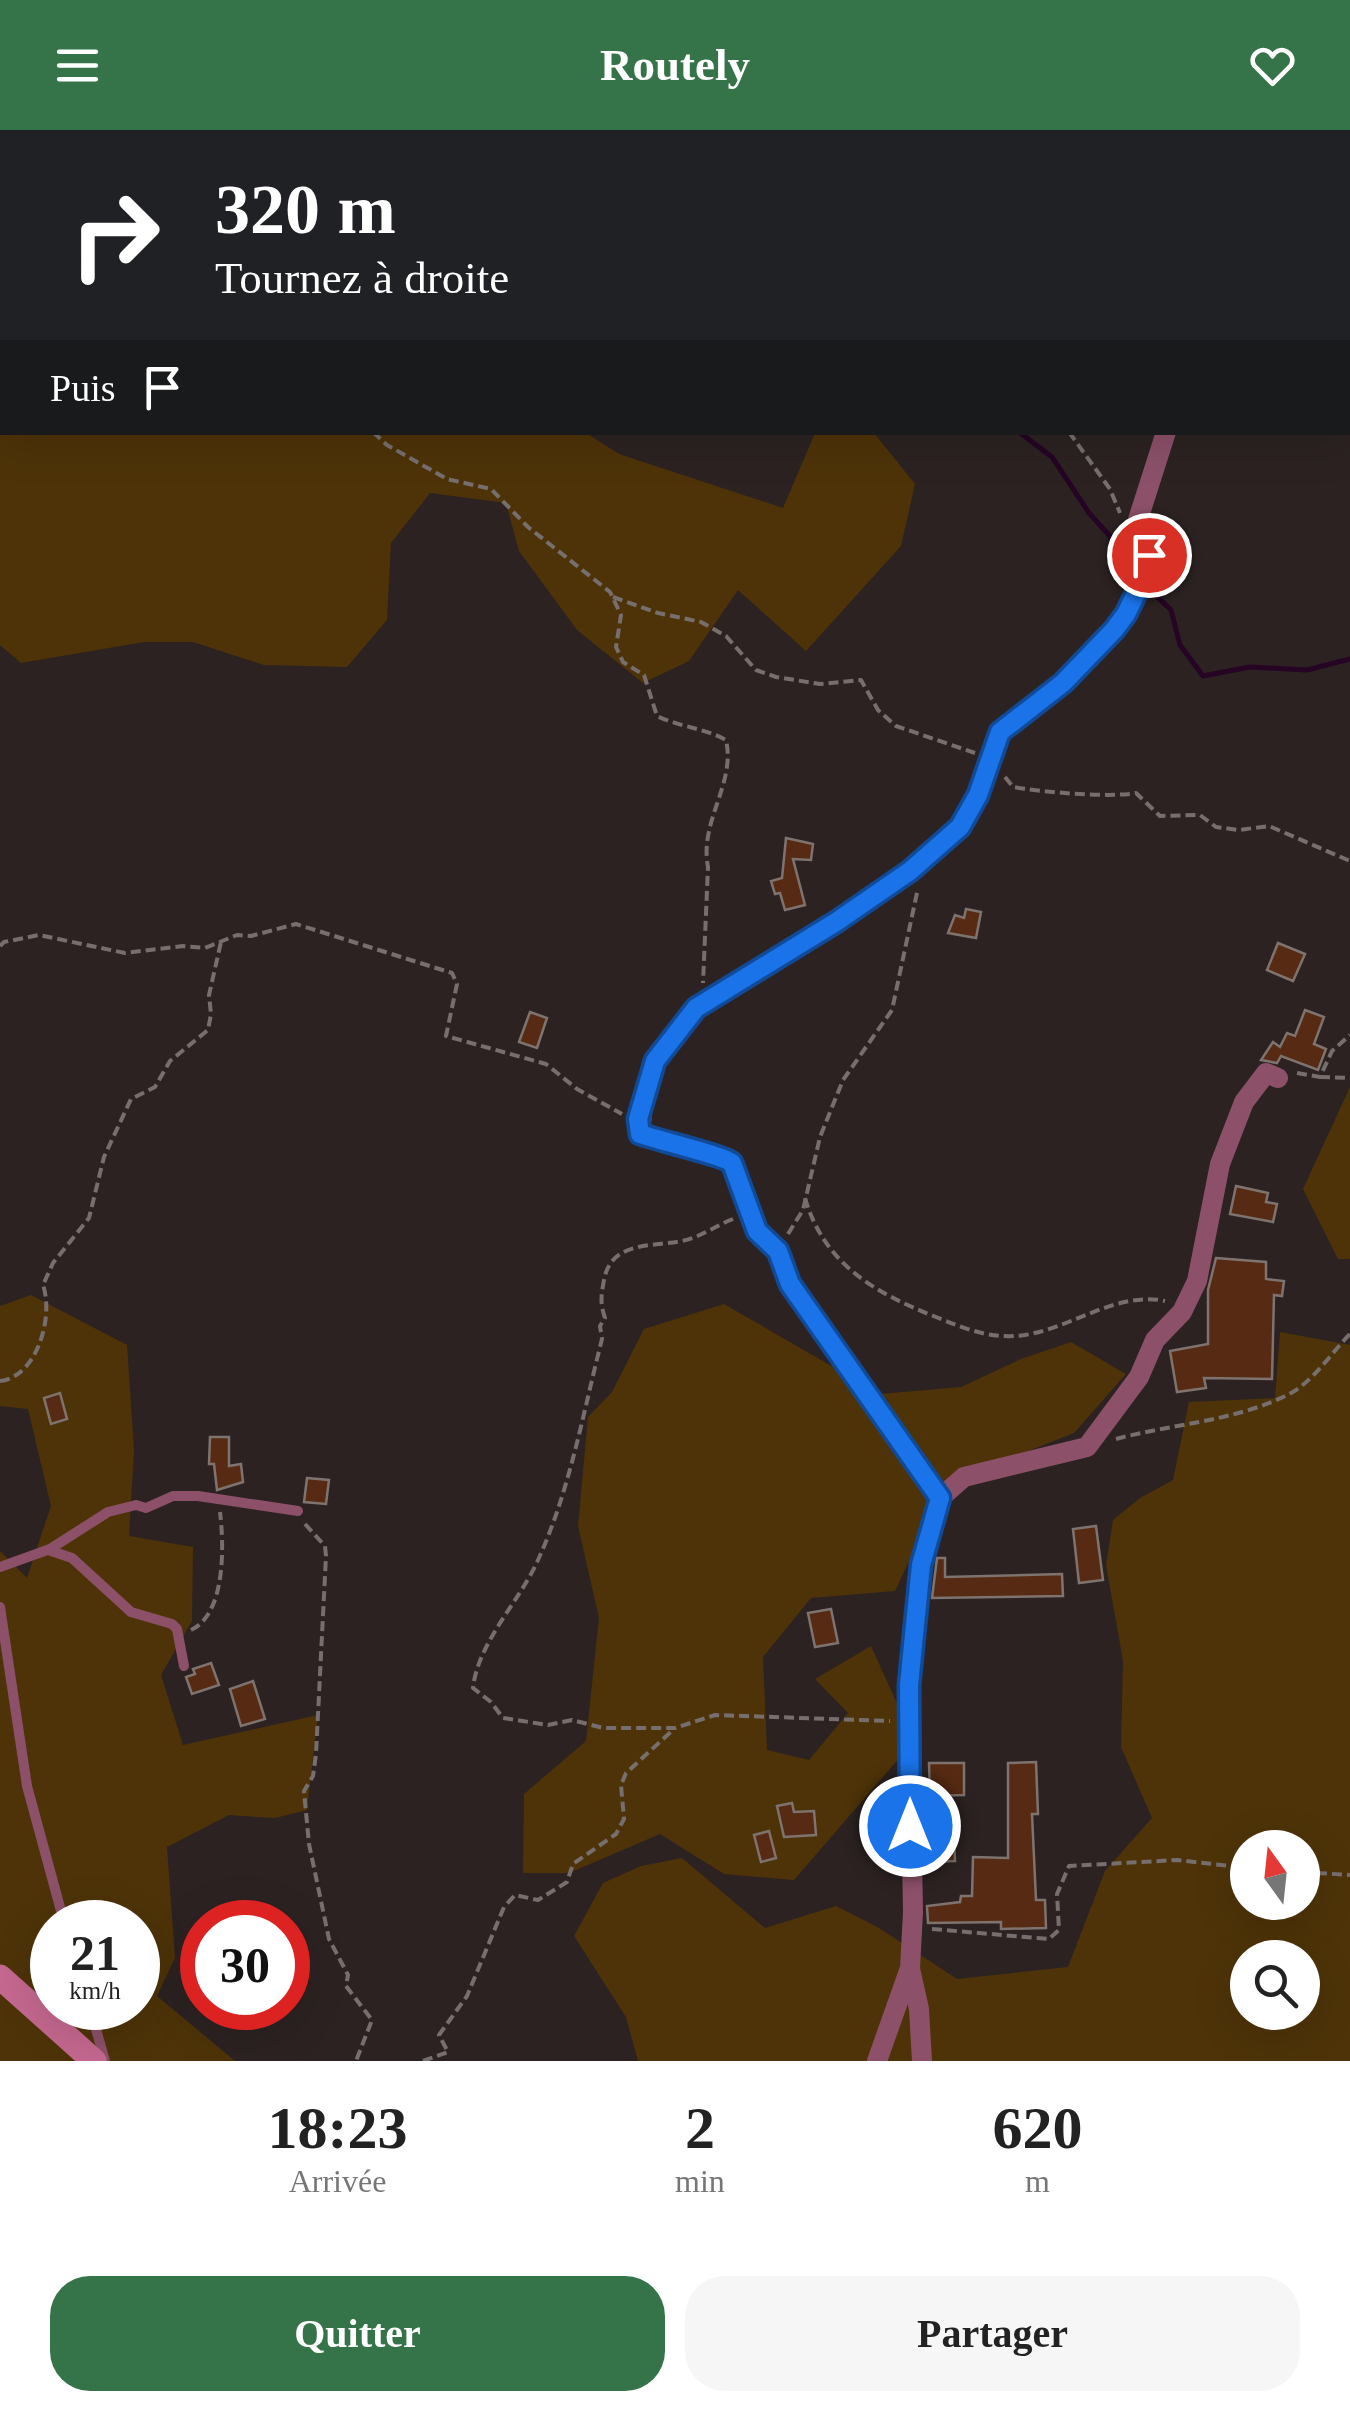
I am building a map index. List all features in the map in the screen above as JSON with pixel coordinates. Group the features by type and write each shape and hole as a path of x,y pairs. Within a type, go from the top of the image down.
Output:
{"street":[{"path":"940,1498 790,1284 778,1251 757,1231 732,1163 725,1156 680,1149 640,1134 644,1093 655,1061 696,1008 836,922 910,871 960,827 978,795 1000,732 1063,683 1126,614 1151,563 1137,542 1136,530 1165,435"},
{"path":"922,2061 919,2009 910,1968 909,1685 921,1565 940,1498 964,1477 1087,1447 1139,1377 1156,1340 1184,1309 1197,1281 1220,1164 1244,1102 1266,1073 1278,1078"},
{"path":"877,2061 910,1968"},
{"path":"0,1977 94,2061"}],"lane":[{"path":"0,1568 48,1550 108,1512 136,1505 146,1508 173,1496 298,1511"},
{"path":"48,1550 72,1558 130,1612 177,1629 184,1666"},
{"path":"0,1607 27,1786 58,1900"},
{"path":"96,2030 105,2061"}],"path":[{"path":"376,435 447,479 490,490 528,527 589,572 610,592 621,615 616,647 623,662 644,675 657,716 683,729 710,731 726,740 731,762 709,820 704,850 708,867 706,973 696,1008"},
{"path":"1071,435 1110,489 1126,530 1136,530"},
{"path":"778,1251 803,1210 820,1137 842,1080 892,1010 920,883"},
{"path":"0,946 40,935 126,953 183,946 205,948 296,924 452,973 457,984 446,1020 446,1036 546,1064 639,1129"},
{"path":"0,1381 14,1380 32,1364 48,1298 43,1285 52,1263 89,1218 104,1157 131,1099 154,1087 170,1061 208,1030 208,995 221,942"},
{"path":"1320,1077 1332,1051 1350,1035"},
{"path":"1278,1078 1291,1072 1350,1078"},
{"path":"805,1198 811,1220 826,1244 858,1280 986,1337 1023,1336 1057,1328 1130,1298 1161,1300 1184,1309"},
{"path":"757,1231 740,1217 704,1235 636,1246 620,1253 606,1266 599,1302 606,1318 600,1326 602,1339 583,1426 539,1558 475,1672 473,1688 492,1702 503,1718 548,1725 572,1720 603,1728 675,1728 715,1715 909,1723"},
{"path":"1087,1447 1166,1426 1239,1413 1292,1393 1350,1334"},
{"path":"177,1629 188,1632 212,1613 223,1538 218,1499"},
{"path":"298,1511 308,1530 325,1546 326,1556 314,1776 304,1790 309,1844 329,1939 348,1975 346,1986 372,2020 356,2061"},
{"path":"423,2061 448,2052 440,2035 466,1996 504,1908 515,1895 538,1900 567,1882 574,1864 616,1834 624,1819 621,1785 626,1773 675,1728"},
{"path":"912,1927 1049,1939 1059,1930 1057,1894 1069,1866 1177,1860 1230,1866"},
{"path":"1320,1873 1350,1875"}],"shaded area":[{"path":"0,435 589,435 619,454 783,508 814,435 876,435 915,484 901,546 806,651 738,590 689,661 643,683 577,630 519,551 506,503 430,493 391,543 387,620 347,667 264,665 193,642 144,642 21,663 0,645"},
{"path":"1350,1087 1350,1259 1338,1259 1303,1189"},
{"path":"31,1295 127,1345 134,1450 129,1536 193,1547 192,1621 161,1675 183,1745 318,1715 307,1810 275,1818 229,1815 167,1847 175,1958 160,1990 160,1900 30,1900 30,2030 160,2030 160,1998 180,2015 180,2030 198,2030 235,2061 0,2061 0,1551 27,1578 51,1506 28,1409 0,1406 0,1306"},
{"path":"724,1304 880,1394 961,1387 1021,1359 1071,1342 1126,1374 1074,1433 946,1483 895,1591 811,1598 763,1657 767,1750 809,1760 848,1713 815,1679 871,1646 914,1741 794,1880 724,1874 660,1834 569,1873 523,1873 524,1794 586,1741 599,1618 578,1526 588,1417 612,1392 644,1329"},
{"path":"1280,1332 1350,1345 1350,2061 638,2061 626,2017 574,1936 603,1883 641,1866 682,1858 765,1928 836,1906 879,1928 957,1979 1068,1967 1105,1871 1152,1818 1121,1747 1123,1661 1106,1565 1113,1520 1140,1498 1173,1480 1189,1402 1275,1398"}],"building":[{"path":"786,838 813,844 811,860 793,859 805,905 785,910 771,881 782,878"},
{"path":"966,909 981,912 976,938 948,933 955,915 964,918"},
{"path":"1278,943 1305,954 1293,981 1267,970"},
{"path":"1305,1010 1324,1017 1314,1044 1326,1049 1318,1070 1281,1056 1277,1063 1261,1060 1273,1042 1280,1047 1287,1033 1295,1036"},
{"path":"530,1012 547,1018 537,1048 519,1042"},
{"path":"1236,1186 1268,1193 1266,1202 1277,1204 1273,1222 1230,1214"},
{"path":"1216,1258 1266,1262 1266,1279 1284,1281 1282,1296 1274,1295 1272,1379 1204,1378 1206,1388 1177,1392 1170,1351 1208,1344 1208,1290"},
{"path":"60,1393 67,1419 51,1424 44,1398"},
{"path":"210,1437 229,1437 229,1466 241,1464 243,1482 217,1490 214,1464 209,1464"},
{"path":"307,1478 329,1480 326,1504 304,1502"},
{"path":"1096,1526 1103,1580 1079,1583 1073,1529"},
{"path":"937,1558 945,1558 945,1577 1062,1574 1063,1596 932,1598"},
{"path":"831,1609 838,1643 815,1647 808,1613"},
{"path":"211,1663 219,1685 192,1694 186,1677 195,1674 193,1669"},
{"path":"253,1681 265,1719 241,1726 230,1689"},
{"path":"1036,1762 1038,1814 1032,1814 1036,1900 1045,1900 1046,1928 1001,1929 1001,1922 928,1923 927,1906 960,1902 961,1896 972,1896 973,1857 1008,1858 1008,1763"},
{"path":"929,1763 964,1763 964,1795 930,1796"},
{"path":"792,1803 794,1812 814,1811 816,1835 784,1837 777,1806"},
{"path":"769,1831 776,1858 761,1862 754,1835"},
{"path":"954,1835 955,1861 926,1862 926,1836"}],"waterway":[{"path":"1023,435 1052,457 1089,513 1109,535 1118,556 1137,572"},
{"path":"1146,586 1171,610 1180,645 1203,676 1250,667 1307,670 1350,659"}],"route":[{"path":"910,1826 909,1685 921,1565 940,1498 790,1284 778,1251 757,1231 732,1163 725,1156 680,1149 640,1134 638,1119 655,1061 696,1008 836,922 910,871 960,827 978,795 1000,732 1063,683 1114,630 1151,563 1149,555"}]}
